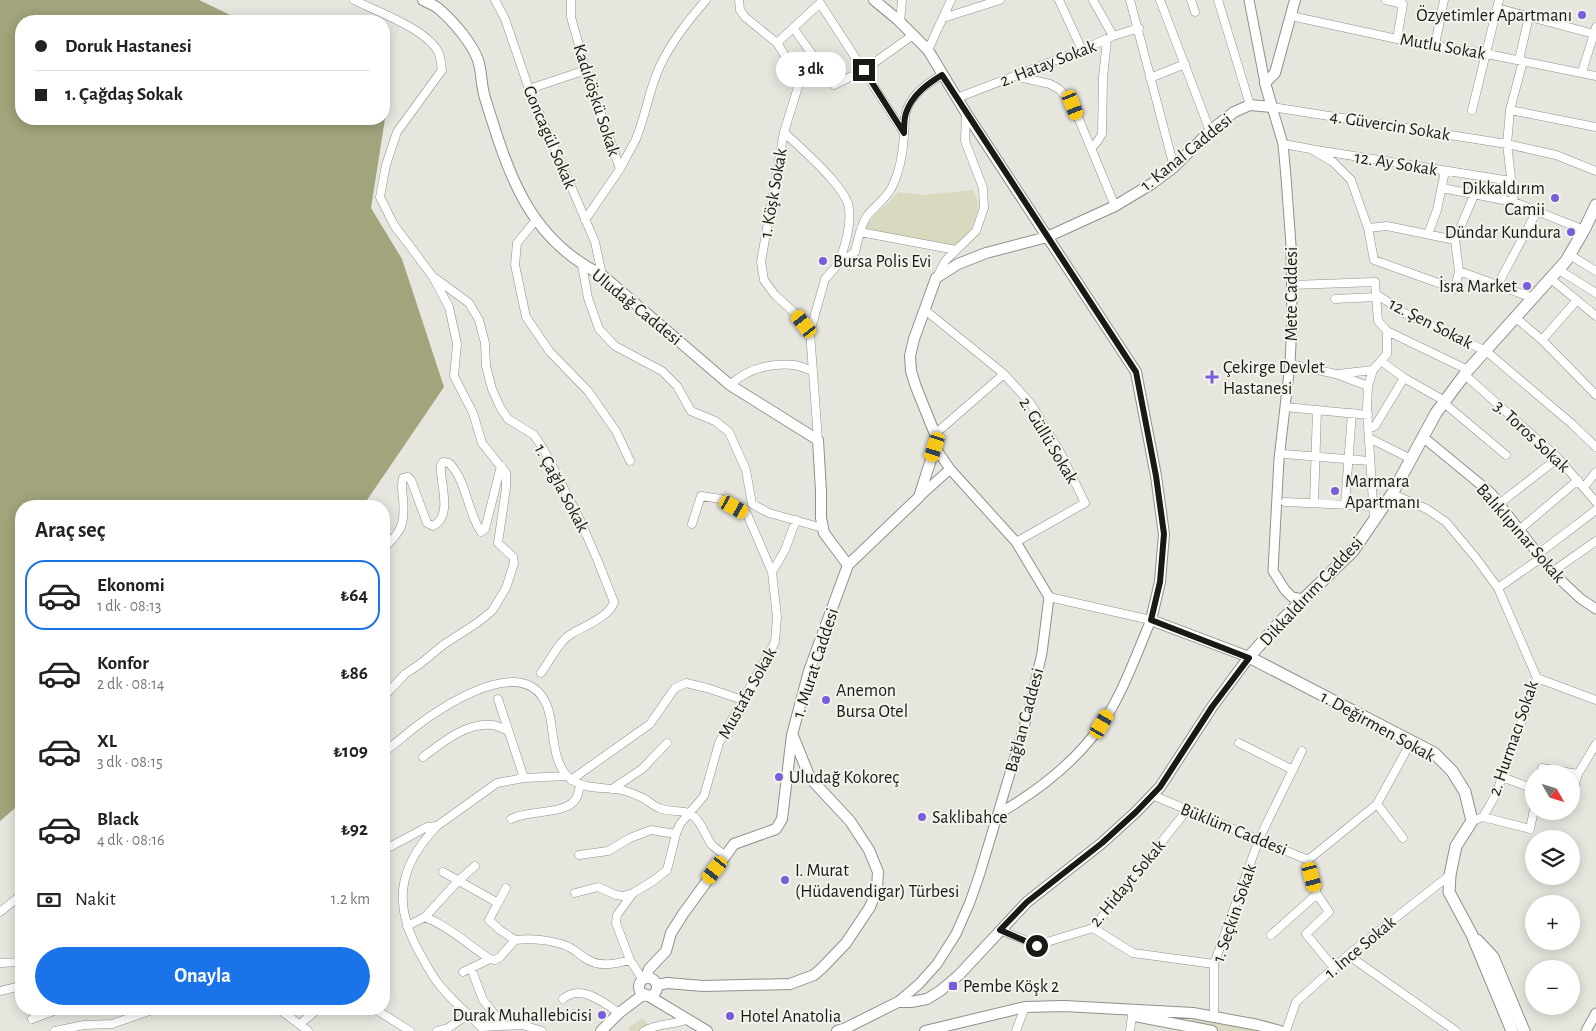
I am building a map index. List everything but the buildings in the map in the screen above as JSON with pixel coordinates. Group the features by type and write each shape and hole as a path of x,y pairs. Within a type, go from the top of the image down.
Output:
{"main road":[{"name":"Uludağ Caddesi","path":"423,0 439,8 463,34 478,60 484,94 506,165 526,205 550,239 582,265 602,275 730,385 818,440"},
{"path":"874,0 900,22 928,50 966,113 1136,372 1156,476 1164,534 1160,582 1151,620 1249,658"},
{"path":"1250,105 1269,94 1265,83 1275,73 1295,0"},
{"name":"Mete Caddesi","path":"1269,94 1272,107"},
{"name":"1. Kanal Caddesi","path":"936,278 958,264 986,253 1047,237 1115,206 1153,183 1174,167 1210,131 1234,112 1250,105 1272,107"},
{"name":"Dikkaldırım Caddesi","path":"836,1031 846,1028 898,1002 927,999 940,991 974,960 1027,902 1102,843 1160,787 1212,707 1249,658 1280,622 1353,551 1392,494 1444,402 1466,372 1559,270 1570,255 1595,211"},
{"path":"818,440 824,534 848,565 919,497 935,447 935,434 911,371 910,356 936,278"},
{"name":"1. Murat Caddesi","path":"657,988 668,983 703,986 790,984 814,975 846,943 870,907 877,889 878,872 869,850 850,821 810,778 792,735 809,671 848,565"},
{"name":"1. Değirmen Sokak","path":"1249,658 1434,754 1452,771 1465,792 1472,822"},
{"path":"644,987 649,969 666,951 671,933 734,844 776,829 782,819 792,735"},
{"path":"787,776 810,778"},
{"path":"1472,822 1456,846 1450,875 1449,892 1472,935 1512,1031"},
{"path":"1472,935 1493,957 1524,1031"},
{"path":"601,1031 629,1006 644,987 654,980 657,988 688,1019"},
{"path":"644,987 652,995 657,988"},
{"path":"644,987 707,1031"},
{"path":"925,1031 1025,1007 1064,1006 1193,1014 1280,1031"},
{"path":"1102,1009 1212,1031"}],"street":[{"path":"354,0 387,15"},
{"name":"Goncagül Sokak","path":"494,0 505,19 529,89 595,242 602,275"},
{"name":"Kadıköşkü Sokak","path":"571,0 570,17 620,169 585,220"},
{"path":"620,169 636,138 650,89 660,66 672,43 706,0"},
{"path":"739,0 740,10 745,17 777,43 793,68 798,87 784,132"},
{"path":"900,22 902,0"},
{"path":"928,50 951,0"},
{"path":"943,18 1000,0"},
{"path":"1059,0 1082,50"},
{"path":"1091,148 1102,134 1103,77 1110,38 1093,0"},
{"path":"1130,0 1139,28 1150,78 1174,167"},
{"path":"1160,0 1210,131"},
{"path":"1191,0 1196,12"},
{"path":"1218,0 1250,105"},
{"path":"1249,0 1265,83"},
{"path":"1387,0 1403,4 1397,38"},
{"path":"1435,45 1444,0"},
{"path":"777,43 820,3 904,133"},
{"path":"1472,110 1498,4 1529,16 1595,30 1582,72"},
{"path":"390,16 425,37 439,53 442,70 397,132 386,164 380,197 394,225 433,277 449,307 457,344 454,376 473,413 482,443 506,473 506,488 498,544 512,557 514,563 506,588 492,612 477,624 443,644 405,674 390,690"},
{"name":"Mutlu Sokak","path":"1291,16 1596,76"},
{"path":"1514,202 1507,144 1510,110 1529,16"},
{"name":"2. Hatay Sokak","path":"957,98 1139,28"},
{"path":"794,29 834,84 864,70 913,35"},
{"path":"1150,78 1185,64"},
{"path":"529,89 586,70"},
{"path":"818,440 810,332 825,279 839,263 855,252 860,232 867,216 883,201 892,186 902,157 905,114 913,99 928,82 942,75"},
{"path":"1014,76 1050,84 1059,89 1073,105 1115,206"},
{"name":"Mete Caddesi","path":"1272,107 1283,144 1291,245 1292,285 1290,364 1279,458 1273,571 1285,590 1292,597 1303,600"},
{"name":"4. Güvercin Sokak","path":"1272,107 1507,144 1556,155 1596,171"},
{"path":"1510,110 1596,127"},
{"path":"936,278 945,262 976,231 984,208 982,188 965,141 966,113"},
{"name":"1. Köşk Sokak","path":"784,132 841,189 850,207 849,234 839,263"},
{"name":"1. Köşk Sokak","path":"784,132 761,262 764,280 775,295 797,315 810,332"},
{"name":"12. Ay Sokak","path":"1283,144 1511,181"},
{"path":"1311,149 1333,162 1351,180 1368,228 1374,260 1455,289 1458,271 1455,240 1474,195"},
{"path":"1428,234 1442,188 1445,171"},
{"path":"1442,188 1514,202 1584,230"},
{"path":"1498,284 1537,211"},
{"path":"536,220 517,243 515,265 526,316 550,352 588,391 616,432 630,461"},
{"path":"1368,228 1387,226 1455,240"},
{"path":"860,232 956,250"},
{"path":"1570,255 1596,271"},
{"path":"582,265 588,298 599,328 615,346 662,371 677,386 691,411 715,421 729,432 746,470 752,504 747,514 721,500 701,496 692,524"},
{"path":"1559,270 1596,293"},
{"path":"1458,271 1533,298"},
{"name":"1. Çağla Sokak","path":"433,277 469,303 479,320 485,343 486,366 492,389 500,407 508,419 534,435 544,450 579,518 614,602 612,608 606,613 570,634 542,673"},
{"path":"1551,279 1596,316"},
{"path":"1292,285 1375,282 1378,321 1387,331 1387,354 1373,370 1368,386 1368,429 1374,521"},
{"name":"12. Şen Sokak","path":"1335,299 1376,296 1406,314 1486,351 1572,424 1596,447"},
{"path":"1542,340 1577,300"},
{"name":"2. Güllü Sokak","path":"924,310 1004,374 1031,404 1059,450 1085,503 1016,542"},
{"path":"1516,318 1542,340 1596,395"},
{"name":"3. Toros Sokak","path":"1387,331 1466,372 1558,458 1596,502"},
{"path":"1381,361 1404,378 1444,402 1506,455"},
{"path":"1290,364 1336,374 1368,386"},
{"path":"730,385 739,376 758,368 794,365 813,371"},
{"path":"1336,374 1373,370"},
{"path":"935,434 1004,374"},
{"path":"1368,429 1375,426 1404,378"},
{"path":"1285,407 1368,415"},
{"path":"1314,504 1316,410"},
{"path":"1345,504 1352,413"},
{"name":"Balıklıpınar Sokak","path":"1423,437 1491,493 1552,572 1581,599 1596,609"},
{"path":"1369,438 1411,459"},
{"path":"935,447 950,469 1016,542 1049,597 1151,620 1129,674 1102,724 1059,772 1027,797 998,814"},
{"path":"1284,454 1370,462"},
{"path":"1500,504 1558,458"},
{"path":"390,541 404,522 403,478 408,477 411,480 427,523 433,526 442,517 444,504 441,465 443,462 449,463 459,477 476,524 481,532 485,529 501,466"},
{"path":"919,497 950,469"},
{"path":"1584,487 1596,472"},
{"path":"1519,530 1578,480"},
{"name":"2. Hurmacı Sokak","path":"1392,494 1427,509 1446,522 1476,558 1498,588 1537,678 1496,794 1483,817 1472,822"},
{"path":"1285,502 1373,506"},
{"path":"752,504 769,513 823,528"},
{"path":"1498,588 1596,510"},
{"name":"Mustafa Sokak","path":"644,987 630,960 616,923 617,915 632,894 668,870 680,824 704,796 719,743 775,642 777,617 772,572 747,514"},
{"path":"772,572 785,550 796,520"},
{"path":"1552,572 1596,541"},
{"name":"Bağlan Caddesi","path":"898,1002 919,984 936,964 956,934 980,873 1029,710 1042,654 1049,597"},
{"path":"1537,678 1596,700"},
{"path":"390,747 430,716 474,691 494,685 515,682 533,686 545,699 562,772 580,785 623,790 644,798 659,808 690,814 698,822 712,845 726,856"},
{"path":"542,1031 523,1025 480,1029 438,983 416,947 407,926 402,895 411,862 424,840 438,826 497,783 524,778 569,778 604,758 650,724 675,688 686,683 743,700"},
{"path":"498,699 524,778"},
{"path":"423,757 470,727 493,725 508,731"},
{"path":"1239,742 1292,770"},
{"name":"Büklüm Caddesi","path":"1152,795 1308,860 1377,804 1411,742"},
{"path":"612,789 642,769 667,744"},
{"path":"1580,771 1596,744"},
{"name":"1. Seçkin Sokak","path":"1214,1017 1214,964 1259,840 1302,751"},
{"path":"1502,777 1525,786"},
{"path":"511,818 519,814 546,812 572,804 577,796 580,785"},
{"path":"1377,804 1402,838"},
{"name":"2. Hidayt Sokak","path":"1000,930 1037,946 1093,928 1187,810"},
{"path":"1483,817 1530,829 1532,820"},
{"path":"390,847 427,827 438,826"},
{"path":"579,855 608,851 630,838 651,830 676,834"},
{"path":"1308,860 1317,894 1329,912 1306,934 1334,968"},
{"path":"407,926 425,917 458,881 475,866"},
{"path":"443,872 498,903"},
{"name":"1. İnce Sokak","path":"1286,1031 1296,1002 1348,955 1450,875"},
{"path":"575,893 598,887 616,895 632,894"},
{"path":"506,888 489,920 515,940 525,939 556,943 570,948 598,964 613,965 630,960"},
{"path":"1271,935 1317,894"},
{"path":"0,912 15,900"},
{"path":"425,917 449,928 490,959"},
{"path":"1093,928 1133,953 1214,964"},
{"path":"463,972 490,959 495,960 500,957 515,940"},
{"path":"1348,955 1456,1031"},
{"path":"0,963 15,962"},
{"path":"471,968 483,1000 504,1026"},
{"path":"0,991 15,987"},
{"path":"563,999 568,995 580,993 594,996 619,1013"},
{"path":"1016,1031 1025,1007"},
{"path":"1586,1031 1596,1013"},
{"path":"437,1031 448,1028 468,1014"},
{"path":"32,1019 43,1015"},
{"path":"55,1031 84,1025 112,1024 138,1015"},
{"path":"287,1015 308,1031"},
{"path":"300,1024 311,1015"},
{"path":"385,1015 410,1031"},
{"path":"1130,1031 1132,1015"},
{"path":"644,1031 654,1026 688,1019"}],"green space":[{"path":"0,0 199,0 230,15 15,15 15,125 384,125 371,208 402,259 444,387 367,500 15,500 15,808 0,821"},
{"path":"973,190 977,198 977,213 972,227 958,246 865,230 872,218 898,192 924,195"},
{"path":"1193,1013 1280,1031 1212,1031 1189,1027"},
{"path":"643,1018 650,1028 644,1031 630,1031 628,1028"}],"place":[{"name":"Özyetimler Apartmanı","path":"1582,15"},
{"name":"Dikkaldırım Camii","path":"1555,198"},
{"name":"Dündar Kundura","path":"1571,232"},
{"name":"Bursa Polis Evi","path":"823,261"},
{"name":"İsra Market","path":"1527,286"},
{"name":"Çekirge Devlet Hastanesi","path":"1212,377"},
{"name":"Marmara Apartmanı","path":"1335,491"},
{"name":"Anemon Bursa Otel","path":"826,700"},
{"name":"Uludağ Kokoreç","path":"779,777"},
{"name":"Saklibahce","path":"922,817"},
{"name":"I. Murat (Hüdavendigar) Türbesi","path":"785,880"},
{"name":"Pembe Köşk 2","path":"953,986"},
{"name":"Durak Muhallebicisi","path":"602,1015"},
{"name":"Hotel Anatolia","path":"730,1016"}],"route":[{"path":"864,70 904,133 905,114 913,99 928,82 942,75 1136,372 1156,476 1164,534 1160,582 1151,620 1249,658 1212,707 1160,787 1102,843 1027,902 1000,930 1037,946"}]}
